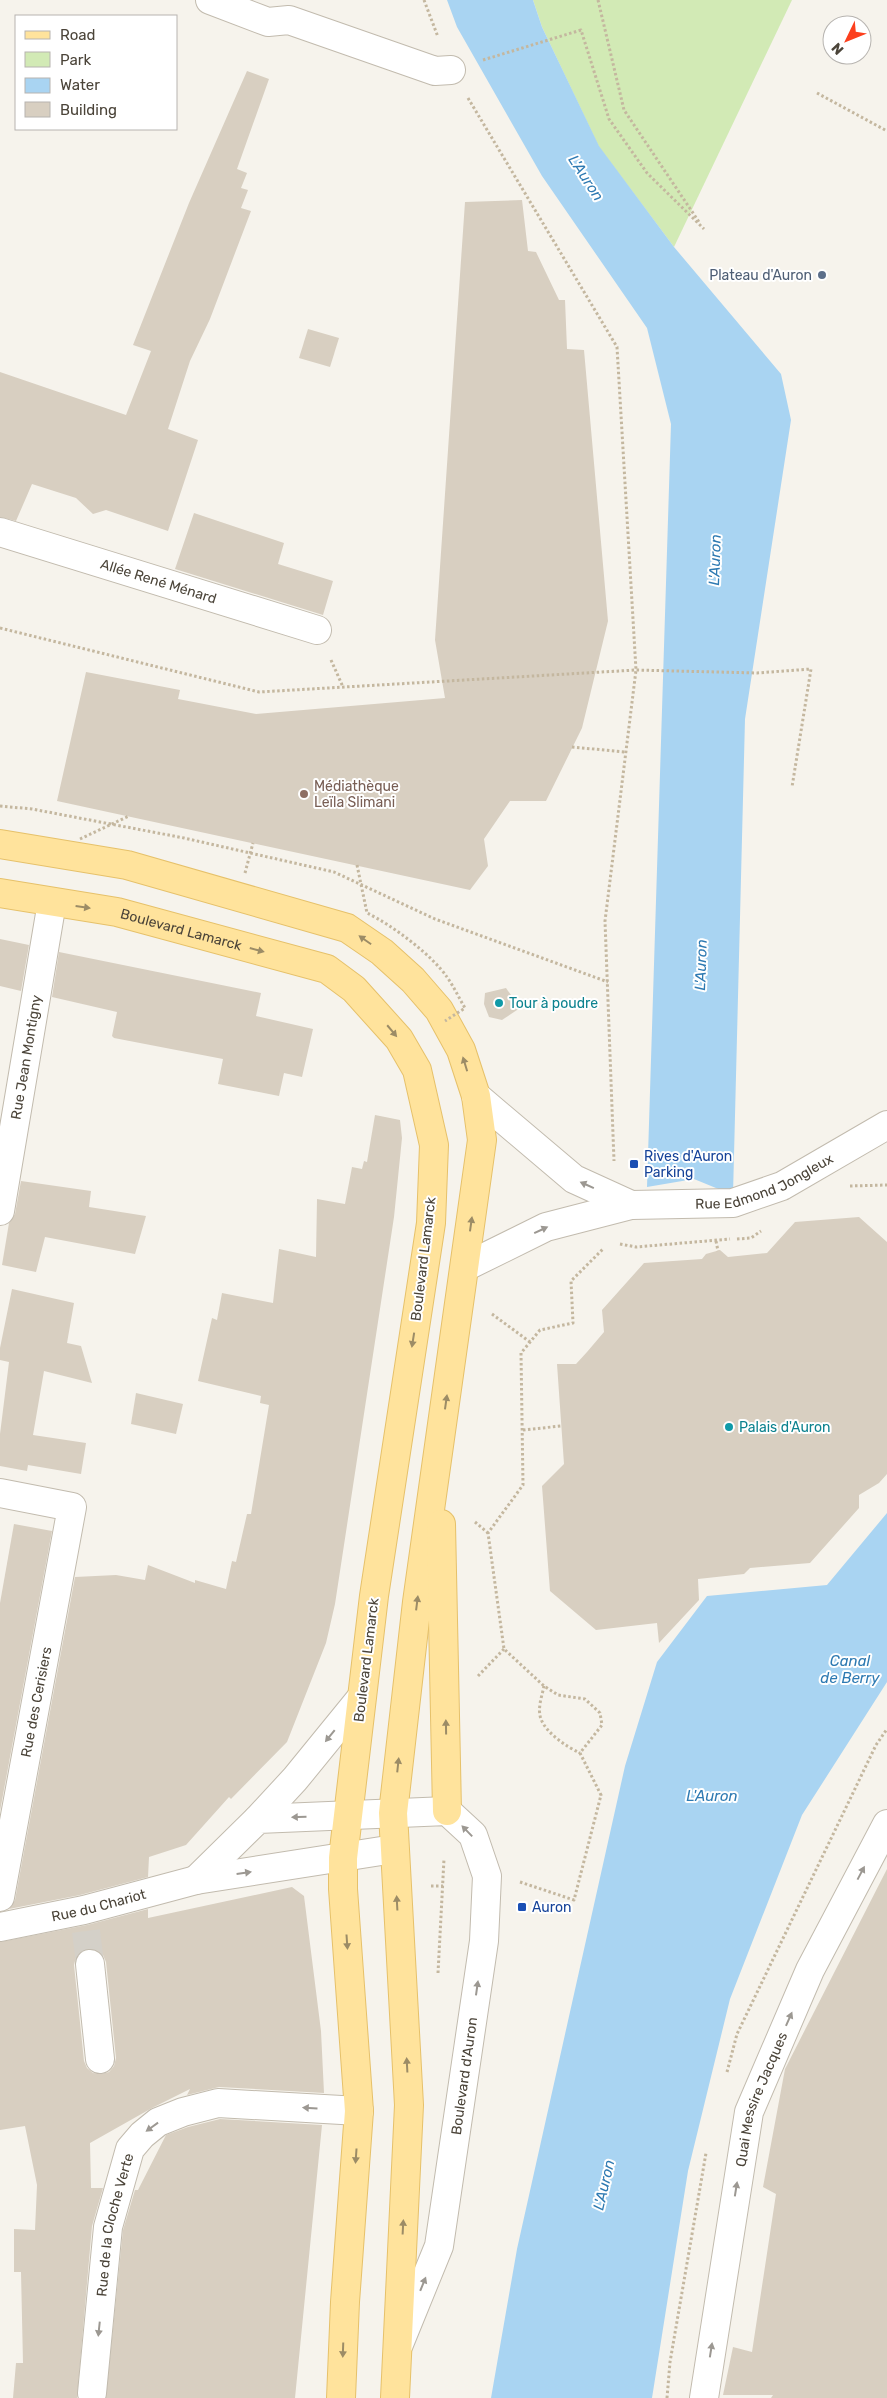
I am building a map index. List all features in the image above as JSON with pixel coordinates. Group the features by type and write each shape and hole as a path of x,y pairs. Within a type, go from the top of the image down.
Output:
{"main road":[{"path":"0,844 127,865 347,928 382,952 413,980 439,1010 461,1050 476,1096 482,1140 464,1280 417,1602 393,1813"},
{"name":"Boulevard Lamarck","path":"0,893 117,912 328,969 354,989 376,1012 399,1039 417,1070 434,1145 431,1223 360,1698 343,1858"},
{"path":"439,1450 447,1811"},
{"name":"Boulevard d'Auron","path":"393,1813 409,2105 395,2398"},
{"path":"341,2398 345,2302 359,2111 343,1889 343,1858"}],"street":[{"path":"210,0 268,22 289,20 435,71 451,70"},
{"name":"Allée René Ménard","path":"0,532 317,630"},
{"name":"Rue Jean Montigny","path":"0,1211 52,902"},
{"name":"Rue Edmond Jongleux","path":"476,1096 574,1179 642,1204"},
{"name":"Rue Edmond Jongleux","path":"464,1280 546,1227 642,1204 732,1203 782,1186 887,1125"},
{"name":"Rue des Cerisiers","path":"0,1493 72,1507 0,1897"},
{"name":"Rue du Chariot","path":"196,1880 258,1819 295,1779 360,1698"},
{"path":"258,1819 447,1811"},
{"name":"Boulevard d'Auron","path":"398,2346 439,2246 484,1941 487,1876 472,1835 447,1811"},
{"name":"Quai Messire Jacques","path":"704,2398 748,2112 810,1970 887,1824"},
{"name":"Rue du Chariot","path":"0,1927 85,1921 196,1880 394,1849"},
{"path":"90,1964 100,2060"},
{"name":"Rue de la Cloche Verte","path":"92,2393 108,2227 130,2149 142,2135 158,2122 182,2112 218,2104 359,2111"}],"path":[{"path":"484,60 581,30 609,118 647,173 704,229 624,110 598,0"},
{"path":"451,70 617,347 636,670 605,921 614,1167 642,1204 571,1281 573,1323 540,1330 521,1353 523,1485 488,1533 504,1649 544,1686 558,1695 585,1698 600,1713 602,1725 580,1753"},
{"path":"817,93 887,131"},
{"path":"0,628 259,692 636,670 758,673 811,670 792,787"},
{"path":"572,748 625,752"},
{"path":"80,839 128,816"},
{"path":"245,873 253,843"},
{"path":"357,865 368,913 386,922 426,956 446,976 465,1008 444,1021"},
{"path":"716,1241 718,1250"},
{"path":"464,1280 530,1342"},
{"path":"523,1430 561,1426"},
{"path":"487,1876 525,1883 574,1900 601,1795 580,1753 563,1745 541,1719 540,1706 544,1686"}],"green space":[{"path":"533,0 792,0 674,247 599,147 542,27"}],"water":[{"path":"447,0 533,0 542,27 599,146 674,247 781,374 791,420 745,719 733,1195 694,1179 647,1187 671,424 647,328 542,176 457,27"},
{"name":"L'Auron","path":"887,1513 887,1682 802,1815 730,1999 688,2171 652,2398 491,2398 517,2249 625,1766 657,1662 707,1596 827,1585"}],"building":[{"path":"247,71 269,79 237,169 247,173 241,188 248,190 241,208 251,211 210,319 190,361 168,429 198,440 168,531 106,510 93,514 76,498 32,484 16,521 0,517 0,372 126,415 151,351 133,345 189,203"},
{"path":"522,200 528,251 536,252 559,300 565,300 567,349 584,350 608,621 582,728 546,801 510,801 484,839 488,866 470,890 57,801 86,672 180,690 178,699 256,714 445,698 435,640 465,202"},
{"path":"308,329 339,338 330,367 299,358"},
{"path":"194,513 284,543 278,564 333,581 323,615 175,569"},
{"path":"0,939 29,945 21,991 0,986"},
{"path":"59,952 261,993 256,1016 313,1029 302,1077 284,1073 279,1096 218,1084 223,1059 114,1038 112,1036 117,1012 52,997"},
{"name":"Tour à poudre","path":"506,988 520,1008 502,1020 489,1017 484,1004 485,993"},
{"path":"375,1115 400,1120 402,1138 394,1217 335,1604 326,1643 287,1742 231,1799 229,1797 186,1845 149,1857 148,1877 80,1895 9,1909 15,1900 75,1577 116,1575 145,1580 148,1565 195,1583 195,1580 226,1589 232,1561 236,1562 247,1514 251,1514 269,1405 260,1403 261,1396 198,1381 212,1318 217,1320 222,1293 273,1303 279,1249 316,1257 317,1199 345,1204 352,1167 362,1169 364,1161 367,1162"},
{"path":"21,1181 91,1191 89,1207 146,1216 135,1254 45,1237 36,1272 2,1265 9,1223 15,1214"},
{"name":"Palais d'Auron","path":"859,1217 887,1242 887,1474 879,1483 859,1495 859,1508 810,1563 750,1568 744,1574 698,1579 699,1600 659,1643 657,1623 596,1630 550,1591 542,1486 564,1464 557,1364 576,1364 587,1352 604,1332 602,1310 644,1263 702,1259 706,1254 720,1250 728,1257 767,1253 795,1222"},
{"path":"12,1289 74,1303 67,1343 81,1346 92,1383 44,1371 33,1435 86,1443 81,1474 28,1465 27,1471 0,1466 0,1434 9,1362 0,1360 0,1348"},
{"path":"136,1393 183,1404 176,1434 131,1424"},
{"path":"14,1524 52,1531 0,1811 0,1603"},
{"path":"887,1869 887,2398 771,2398 773,2395 723,2395 733,2347 752,2352 776,2194 763,2187 785,2069"},
{"path":"292,1887 304,1896 321,2031 324,2093 219,2087 187,2095 190,2089 90,2143 91,2188 103,2188 92,2226 77,2398 13,2398 16,2363 23,2363 21,2272 14,2272 14,2229 35,2230 37,2185 25,2126 0,2130 0,1942 87,1925 148,1909 148,1918","holes":["88,1949 97,1950 103,1955 106,1962 116,2058 114,2066 109,2072 102,2074 93,2073 87,2068 84,2061 74,1965 76,1957 81,1951"]},
{"path":"220,2119 322,2125 295,2398 106,2398 123,2230 135,2190 138,2190 166,2135"}],"tunnel":[{"path":"86,1931 90,1964"}],"place":[{"name":"Plateau d'Auron","path":"822,275"},
{"name":"Médiathèque Leïla Slimani","path":"304,794"},
{"name":"Tour à poudre","path":"499,1003"},
{"name":"Rives d'Auron Parking","path":"634,1164"},
{"name":"Palais d'Auron","path":"729,1427"},
{"name":"Auron","path":"522,1907"}],"water label":[{"name":"Canal de Berry","path":"850,1670"}]}
